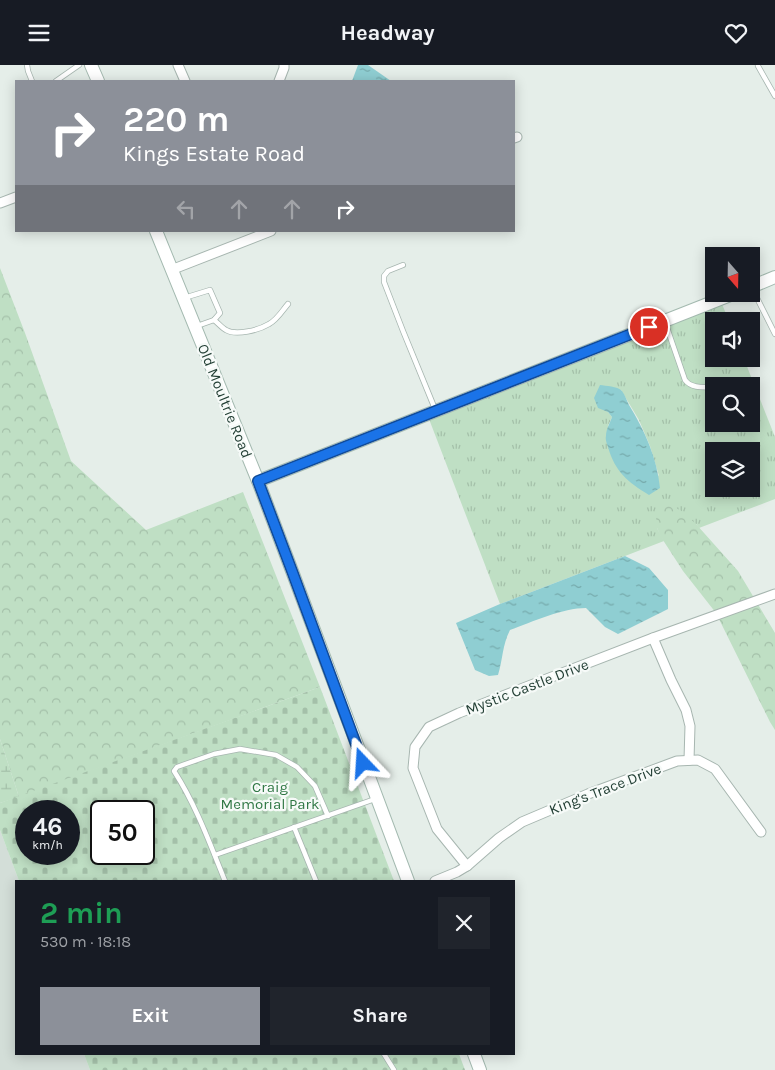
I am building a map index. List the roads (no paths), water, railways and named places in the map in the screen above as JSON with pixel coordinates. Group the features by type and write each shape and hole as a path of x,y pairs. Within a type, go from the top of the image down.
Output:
{"main road":[{"path":"91,65 98,80"},
{"name":"Old Moultrie Road","path":"156,232 258,481 408,880"},
{"path":"760,283 775,277"},
{"path":"258,481 710,303"},
{"path":"474,1055 480,1070"}],"street":[{"path":"178,65 185,80"},
{"path":"279,80 284,65"},
{"path":"0,203 15,197"},
{"path":"171,270 268,232"},
{"name":"Mystic Castle Drive","path":"467,866 437,829 413,768 415,747 429,727 459,713 775,594"},
{"path":"653,639 686,710 690,726 689,760 698,760 715,769 761,832"},
{"name":"King's Trace Drive","path":"437,880 467,866 499,838 522,823 588,794 677,761 689,760"}],"lane":[{"path":"27,65 32,80"},
{"path":"57,80 79,65"},
{"path":"758,67 775,96"},
{"path":"403,265 388,271 384,276 384,282 436,411"},
{"path":"182,298 210,289 220,313 214,320 194,327"},
{"path":"759,303 775,334"},
{"path":"214,320 226,330 234,333 247,331 269,324 276,319 288,304"},
{"path":"664,321 689,385 705,387"},
{"path":"225,880 184,786 174,771 177,767 214,754 240,749 276,755 297,767 315,786 328,816"},
{"path":"215,855 376,799"},
{"path":"294,827 316,880"},
{"path":"385,1055 394,1070"}],"water":[{"path":"358,65 368,65 390,80 352,80"},
{"path":"600,385 614,387 622,391 645,435 653,455 660,488 649,495 623,476 614,463 606,437 607,428 612,417 608,412 598,408 594,398"},
{"path":"625,556 649,568 668,590 668,609 618,634 605,627 586,608 568,610 548,616 510,630 505,642 498,675 489,676 475,670 456,623"}],"park label":[{"name":"Craig Memorial Park","path":"270,796"}]}
